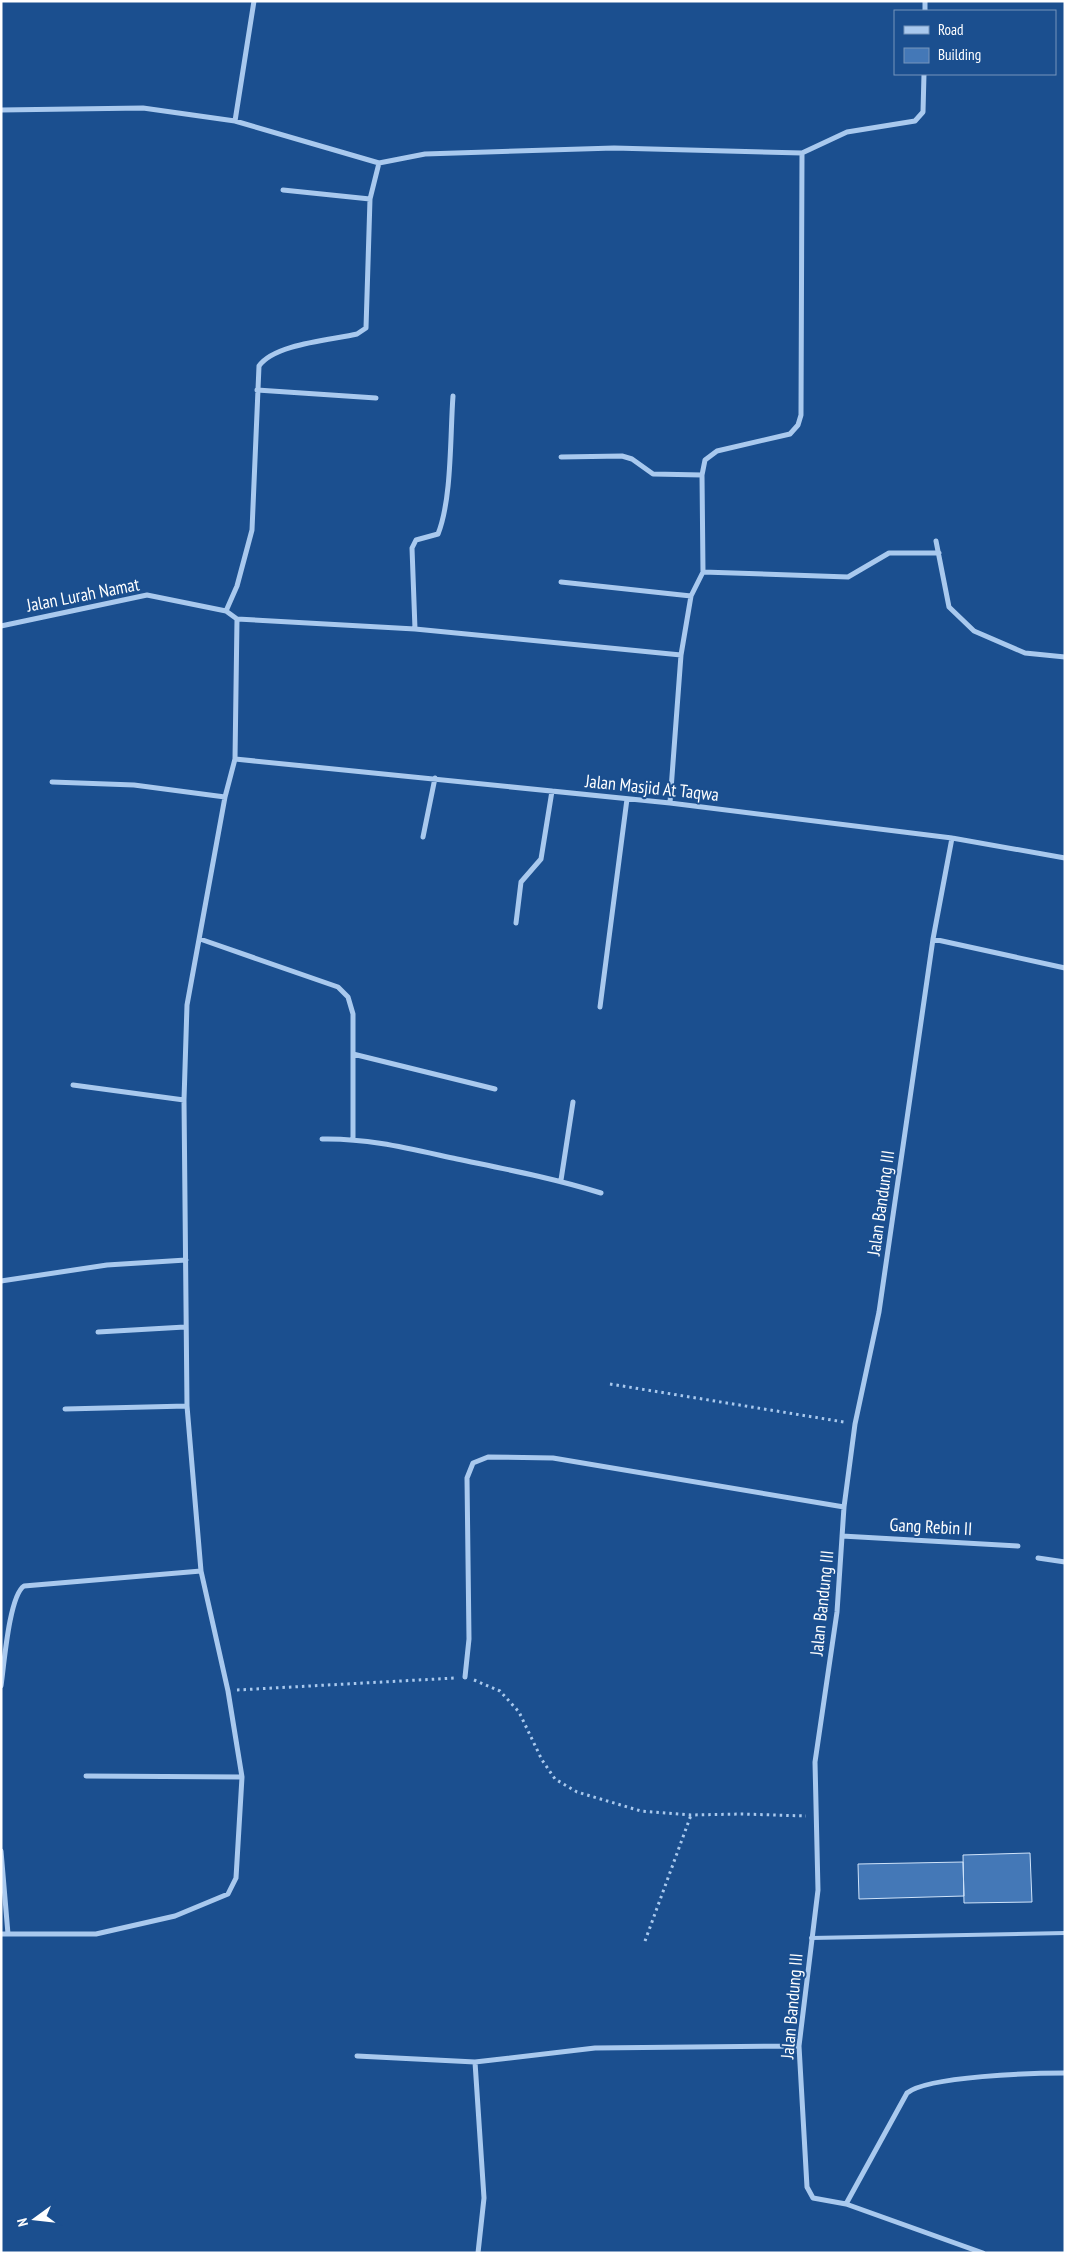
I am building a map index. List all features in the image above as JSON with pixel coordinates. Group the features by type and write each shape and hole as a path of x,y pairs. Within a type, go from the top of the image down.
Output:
{"street":[{"path":"235,121 254,1"},
{"path":"1,110 144,108 235,121 379,164 425,154 614,148 802,153 847,132 915,121 923,112 924,75"},
{"path":"670,803 681,655 691,596 703,572 702,475 705,460 717,451 790,434 798,425 801,415 802,153"},
{"path":"226,611 237,586 252,530 259,366 266,358 284,350 357,334 366,328 370,199 379,164"},
{"path":"283,190 370,199"},
{"path":"257,390 376,398"},
{"path":"415,629 412,548 416,540 433,537 438,534 440,528 446,501 453,396"},
{"path":"561,457 622,456 630,458 653,474 702,475"},
{"path":"936,541 949,607 974,631 1025,652 1065,657"},
{"path":"703,572 848,577 889,553 939,553"},
{"path":"561,582 691,596"},
{"name":"Jalan Lurah Namat","path":"1,626 147,595 226,611 237,619"},
{"path":"1,1934 96,1934 175,1916 228,1894 236,1878 242,1777 228,1692 201,1571 187,1406 184,1100 187,1005 225,797 235,759 237,619 415,629 681,655"},
{"name":"Jalan Masjid At Taqwa","path":"235,759 670,803 952,838 1065,858"},
{"path":"423,837 435,778"},
{"path":"52,782 134,785 225,797"},
{"path":"516,923 521,882 541,859 552,791"},
{"path":"600,1007 627,799"},
{"name":"Jalan Bandung III","path":"952,838 933,939 879,1312 855,1424 844,1507 837,1612 815,1762 818,1890 799,2046 807,2188 814,2198 846,2204 982,2253"},
{"path":"200,939 338,987 348,997 353,1014 353,1139"},
{"path":"933,939 1065,968"},
{"path":"353,1054 495,1089"},
{"path":"73,1085 184,1100"},
{"path":"561,1180 573,1102"},
{"path":"322,1139 353,1139 561,1180 601,1193"},
{"path":"1,1281 107,1265 186,1260"},
{"path":"98,1332 185,1327"},
{"path":"65,1409 187,1406"},
{"path":"465,1677 469,1630 467,1478 473,1463 488,1457 552,1458 844,1507"},
{"name":"Gang Rebin II","path":"842,1536 1018,1546"},
{"path":"1038,1558 1065,1562"},
{"path":"1,1686 13,1606 17,1592 24,1586 201,1571"},
{"path":"86,1776 242,1777"},
{"path":"1,1851 8,1934"},
{"path":"357,2056 475,2062 596,2048 799,2046"},
{"path":"475,2062 484,2198 478,2253"},
{"path":"846,2204 907,2093 913,2088 944,2081 1065,2073"}],"lane":[{"path":"811,1938 1065,1933"}],"path":[{"path":"610,1384 855,1424"},
{"path":"228,1692 465,1677 483,1682 500,1691 519,1712 542,1760 555,1779 577,1792 641,1811 691,1816 742,1814 817,1816"},
{"path":"645,1941 691,1816"}],"building":[{"path":"1030,1853 1032,1902 964,1903 963,1855"},
{"path":"963,1862 964,1896 859,1899 858,1864"}]}
